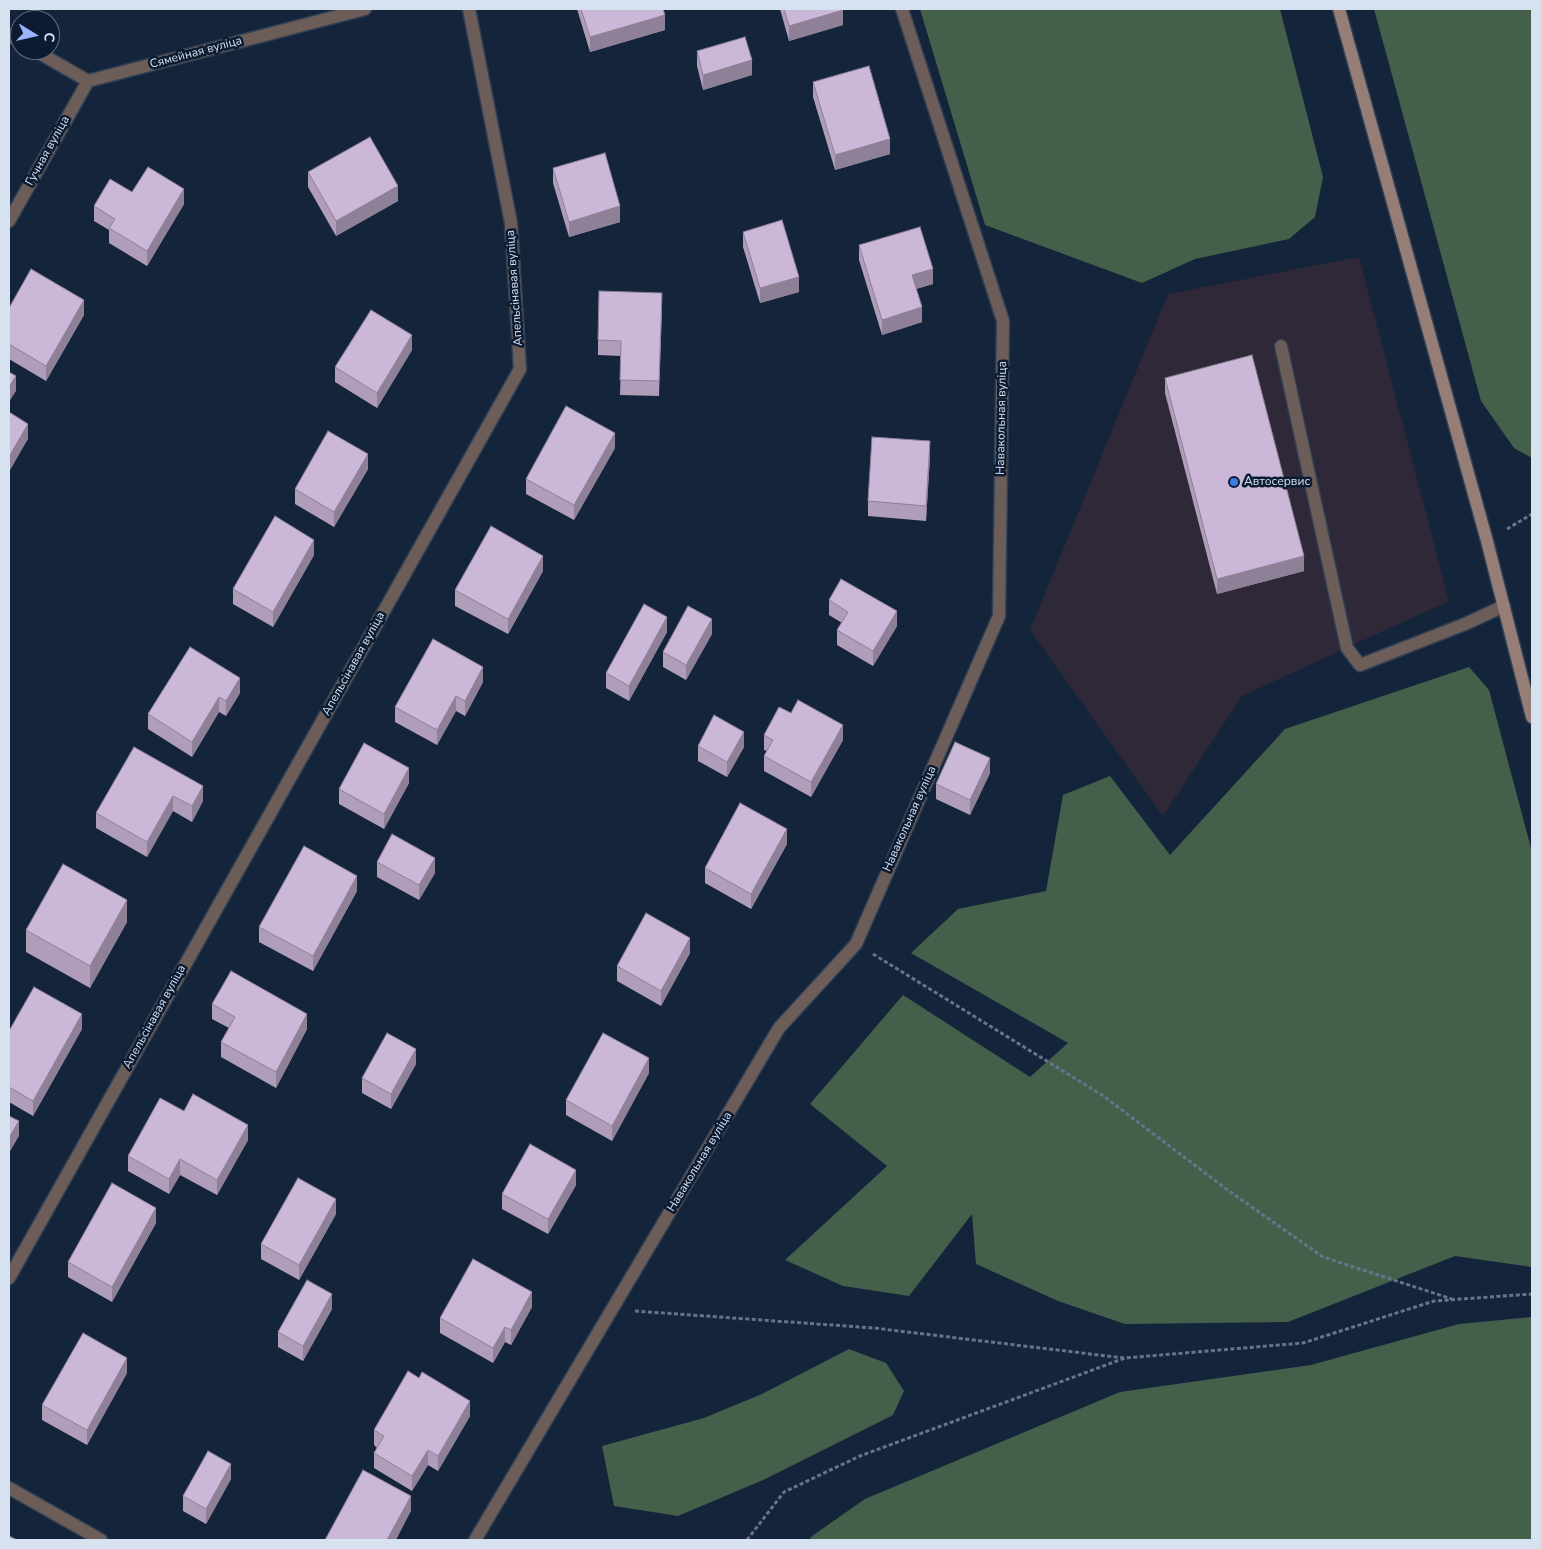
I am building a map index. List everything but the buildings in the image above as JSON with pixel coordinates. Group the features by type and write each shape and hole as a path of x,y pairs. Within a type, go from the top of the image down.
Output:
{"main road":[{"path":"1339,9 1487,541 1532,717"}],"street":[{"name":"Сямейная вуліца","path":"88,81 365,9"},
{"name":"Апельсінавая вуліца","path":"9,1278 520,369 511,223 469,9"},
{"name":"Навакольная вуліца","path":"475,1540 779,1028 856,944 999,616 1003,321 902,9"},
{"path":"51,60 88,81"},
{"name":"Гучная вуліца","path":"9,221 88,81"},
{"path":"1281,346 1347,648 1360,665 1465,624 1504,606"},
{"path":"9,1488 101,1540"}],"path":[{"path":"1487,541 1532,514"},
{"path":"856,944 1102,1095 1229,1191 1323,1257 1454,1300"},
{"path":"612,1309 874,1328 1125,1358 1303,1343 1434,1301 1532,1294"},
{"path":"747,1540 784,1492 860,1456 1125,1358"}],"shaded area":[{"path":"1359,257 1449,601 1242,696 1163,816 1030,630 1168,294"}],"green space":[{"path":"920,9 1280,9 1323,177 1315,217 1289,239 1195,259 1142,283 985,225"},
{"path":"1374,9 1532,9 1532,458 1514,448 1481,401"},
{"path":"1469,667 1489,690 1532,852 1532,1267 1455,1256 1288,1322 1125,1324 1058,1301 976,1264 972,1214 909,1296 843,1286 785,1260 887,1166 810,1104 903,995 1030,1077 1068,1043 911,953 958,909 1046,891 1063,795 1110,776 1170,855 1285,729"},
{"path":"1532,1317 1532,1540 809,1540 865,1499 1120,1392 1311,1365 1459,1324"},
{"path":"849,1349 886,1363 904,1391 893,1415 763,1480 678,1516 614,1506 602,1446 704,1418 762,1394"}],"place":[{"name":"Автосервис","path":"1234,482"}]}
